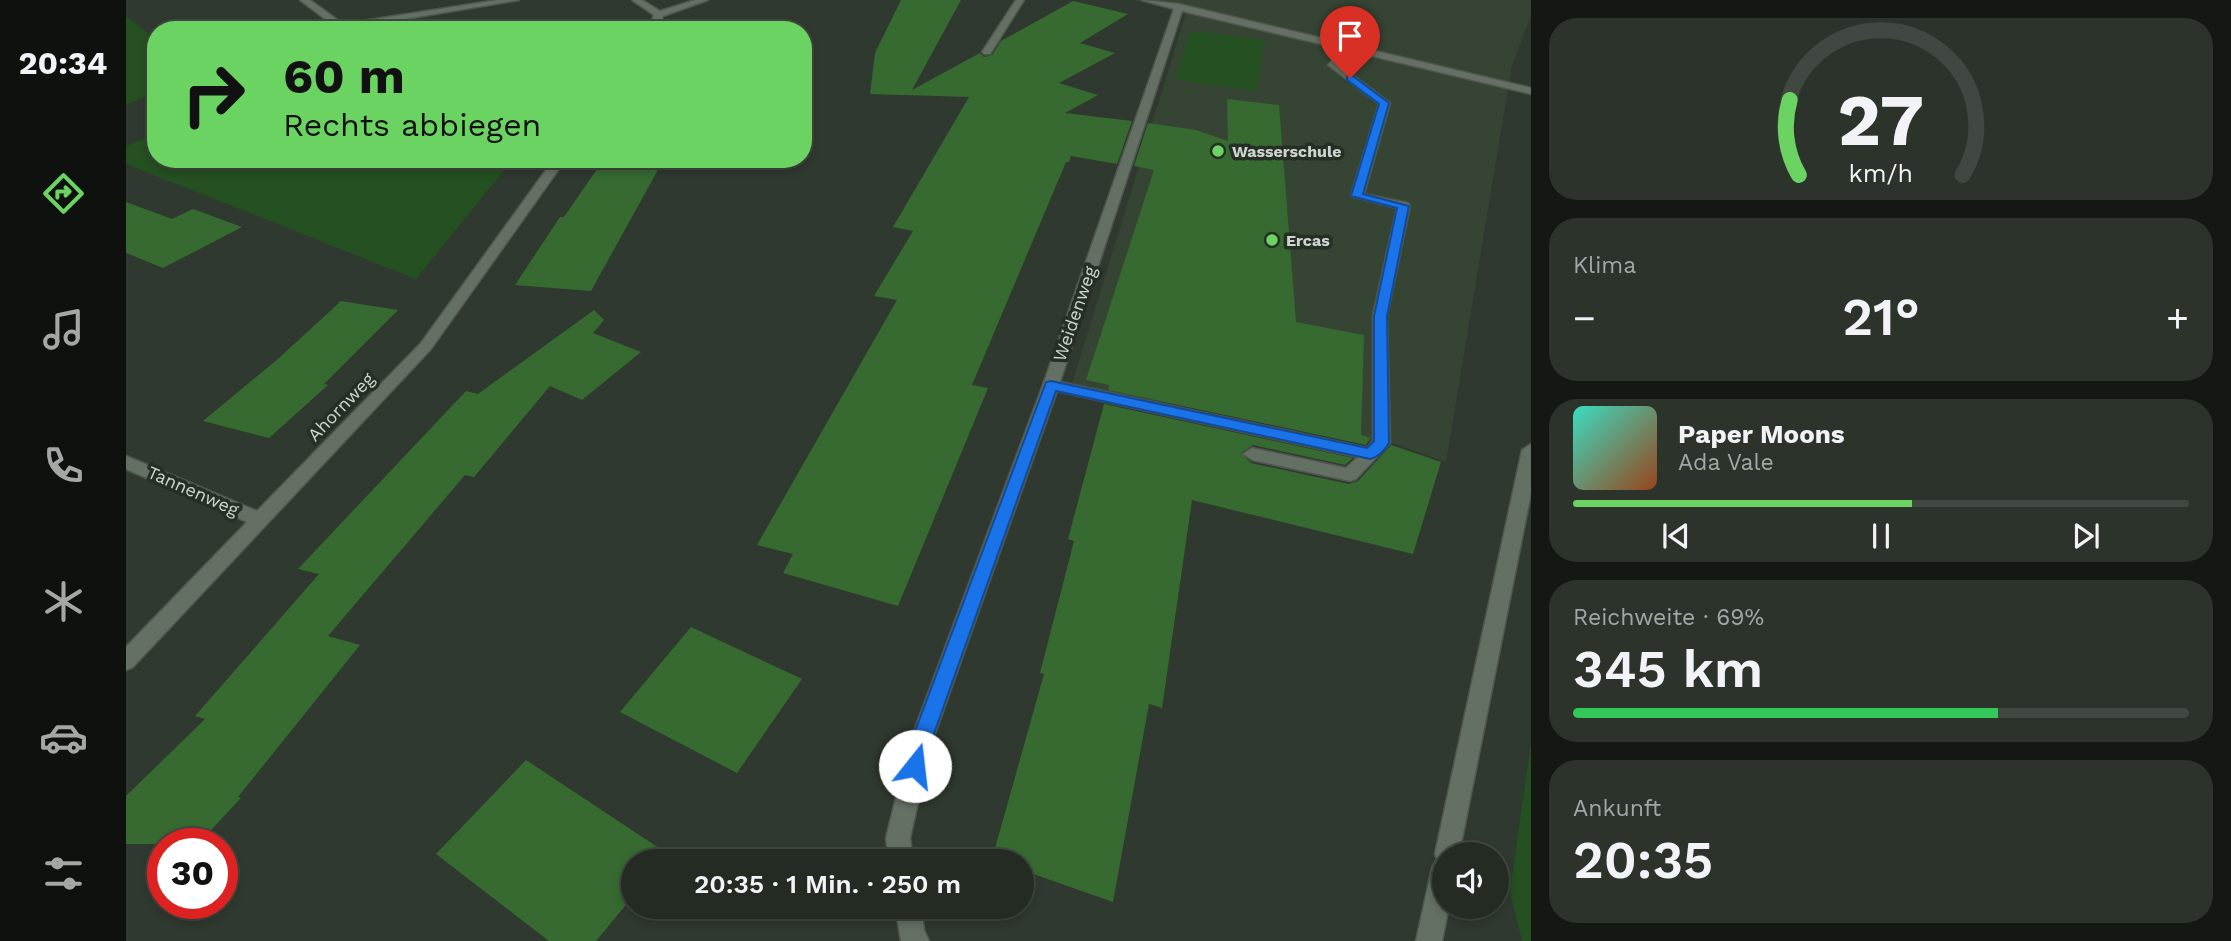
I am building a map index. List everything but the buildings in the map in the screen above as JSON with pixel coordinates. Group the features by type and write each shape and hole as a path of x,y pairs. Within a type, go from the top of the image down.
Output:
{"street":[{"path":"304,0 333,21"},
{"path":"374,21 515,0"},
{"path":"636,0 659,14 704,0"},
{"path":"987,52 1020,0"},
{"path":"1146,0 1531,91"},
{"name":"Weidenweg","path":"899,849 898,838 921,742 1051,385 1179,7"},
{"path":"656,21 659,14"},
{"path":"1252,454 1350,475 1382,443 1380,316 1404,206 1357,196 1385,103 1333,65 1349,48"},
{"name":"Ahornweg","path":"126,661 426,346 553,168"},
{"path":"1051,385 1370,454"},
{"path":"1449,842 1531,450"},
{"name":"Tannenweg","path":"126,462 260,520"},
{"path":"910,919 912,935 916,941"},
{"path":"1429,941 1434,919"}],"shaded area":[{"path":"1133,0 1531,0 1531,15 1512,65 1446,462 1390,442 1365,442 1072,384 1186,13"}],"green space":[{"path":"126,16 147,33 147,96 126,104"},
{"path":"1190,31 1264,40 1257,91 1176,80"},
{"path":"147,138 147,168 506,168 416,279 126,164 126,146"},
{"path":"1531,743 1531,941 1522,941 1510,891"}],"place":[{"name":"Wasserschule","path":"1218,151"},
{"name":"Ercas","path":"1272,240"}],"route":[{"path":"915,766 921,742 1051,385 1370,454 1382,443 1380,316 1404,206 1357,196 1385,103 1350,78"}]}
